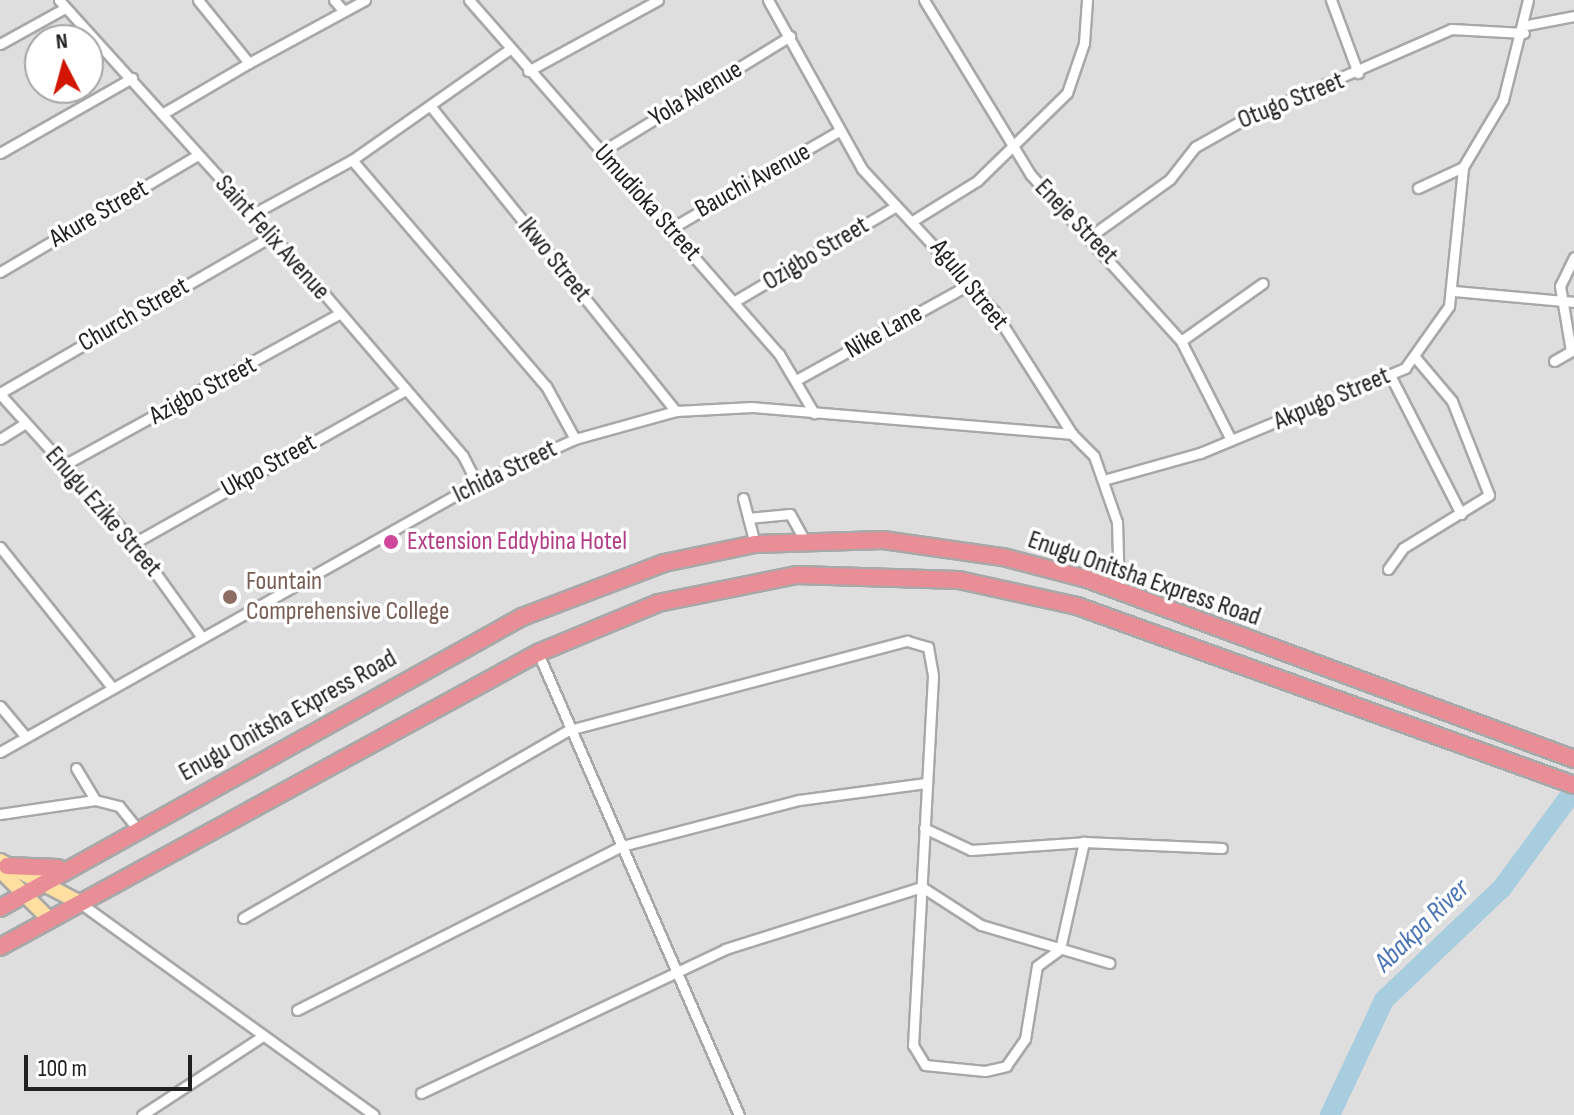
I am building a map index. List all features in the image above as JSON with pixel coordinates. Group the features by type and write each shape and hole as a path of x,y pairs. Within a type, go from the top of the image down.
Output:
{"highway":[{"name":"Enugu Onitsha Express Road","path":"0,908 71,864 522,617 664,563 755,544 804,539 964,549 1119,591 1574,759"},
{"name":"Enugu Onitsha Express Road","path":"0,947 77,901 538,653 658,603 763,580 838,574 959,580 1077,606 1574,785"},
{"path":"2,866 41,872 71,864"}],"main road":[{"path":"2,866 42,881 77,901"},
{"path":"2,866 49,919"}],"street":[{"path":"198,0 249,63"},
{"path":"334,0 344,11"},
{"path":"162,114 365,0"},
{"name":"Umudioka Street","path":"469,0 528,71 735,301 798,379 814,413"},
{"path":"528,71 658,0"},
{"name":"Agulu Street","path":"768,0 790,36 837,132 896,206 914,220 970,284 1072,434 1107,479"},
{"name":"Eneje Street","path":"924,0 1012,147 1088,238 1181,341 1231,440"},
{"path":"914,220 977,181 1067,93 1084,43 1087,0"},
{"path":"1331,0 1358,73"},
{"name":"Akpugo Street","path":"1107,479 1231,440 1391,377 1415,357 1454,291 1463,167 1503,100 1525,29 1528,0"},
{"path":"0,44 62,4"},
{"name":"Saint Felix Avenue","path":"62,4 132,78 268,238 463,456 477,483"},
{"name":"Otugo Street","path":"1088,238 1170,179 1214,133 1358,73 1451,29 1525,29 1574,16"},
{"name":"Yola Avenue","path":"601,152 790,36"},
{"path":"251,215 352,160 432,108 510,49"},
{"path":"0,153 132,78"},
{"name":"Ikwo Street","path":"432,108 676,411"},
{"name":"Bauchi Avenue","path":"670,229 837,132"},
{"name":"Akure Street","path":"0,272 198,155"},
{"path":"352,160 546,386 575,439"},
{"path":"1418,188 1463,167"},
{"name":"Ozigbo Street","path":"735,301 896,206"},
{"name":"Church Street","path":"0,393 268,238"},
{"path":"1554,361 1571,351 1568,298 1574,257"},
{"path":"1181,341 1263,283"},
{"name":"Nike Lane","path":"798,379 970,284"},
{"path":"1454,291 1568,298"},
{"name":"Azigbo Street","path":"64,465 339,314"},
{"path":"1388,569 1403,548 1486,501 1487,488 1452,401 1415,357"},
{"path":"1391,377 1461,514"},
{"name":"Ukpo Street","path":"134,543 404,391"},
{"name":"Enugu Ezike Street","path":"0,393 24,424 134,543 200,635"},
{"name":"Ichida Street","path":"0,752 200,635 477,483 575,439 676,411 814,413 1072,434"},
{"path":"0,439 24,424"},
{"path":"1107,479 1119,591"},
{"path":"743,498 755,544"},
{"path":"748,518 790,514 804,539"},
{"path":"0,547 111,686"},
{"path":"243,918 569,730 907,641 928,647 933,657 913,1045 925,1065 965,1071 1006,1066 1025,1039 1037,966 1060,949 1084,842"},
{"path":"538,653 739,1115"},
{"path":"0,706 26,737"},
{"path":"76,768 95,800"},
{"path":"297,1010 622,846 799,800 926,783"},
{"path":"0,814 95,800 119,806 137,828"},
{"path":"924,828 971,850 1084,842 1222,848"},
{"path":"922,887 981,925 1109,963"},
{"path":"421,1093 675,970 922,887"},
{"path":"77,901 261,1037 374,1115"},
{"path":"142,1115 261,1037"}],"shaded area":[{"path":"0,0 1574,0 1574,1115 0,1115"}],"waterway":[{"name":"Abakpa River","path":"1330,1115 1384,1000 1502,888 1574,790"}],"place":[{"name":"Extension Eddybina Hotel","path":"391,542"},
{"name":"Fountain Comprehensive College","path":"230,597"}]}
